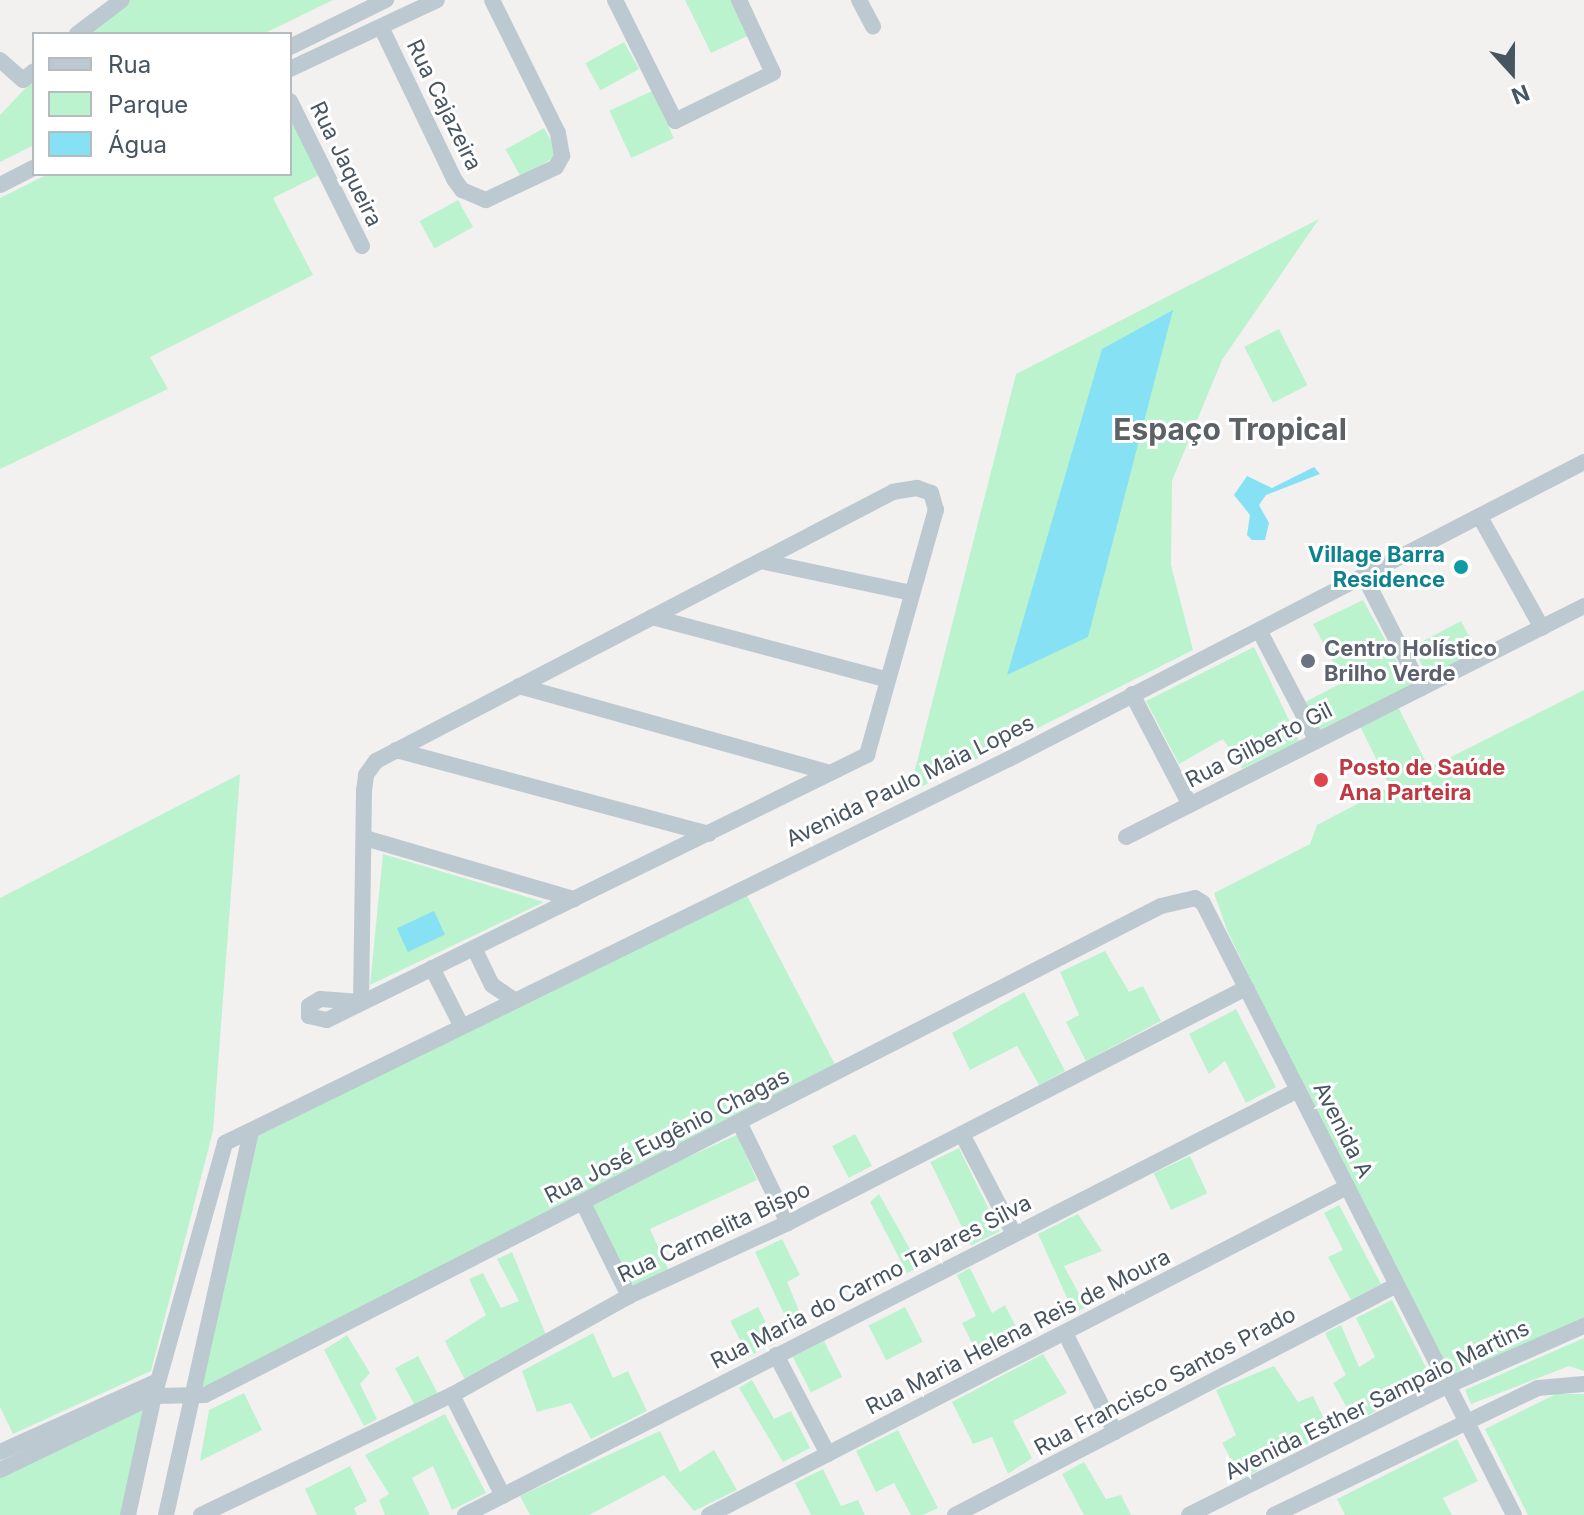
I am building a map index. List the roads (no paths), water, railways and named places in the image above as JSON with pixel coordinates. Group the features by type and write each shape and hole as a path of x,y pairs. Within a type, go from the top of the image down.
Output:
{"street":[{"path":"80,32 122,0"},
{"path":"292,46 386,0"},
{"path":"292,68 437,0"},
{"name":"Rua Cajazeira","path":"381,27 454,179 474,198 501,196 556,167 562,156 558,133 492,0"},
{"path":"615,0 675,121 773,73 739,0"},
{"path":"859,0 873,26"},
{"path":"0,60 23,80 32,73"},
{"name":"Rua Jaqueira","path":"292,105 362,246"},
{"path":"0,185 32,169"},
{"name":"Avenida Paulo Maia Lopes","path":"128,1515 156,1388 225,1143 1132,694 1584,462"},
{"path":"917,488 931,493 936,510 912,593 867,755 361,1002 366,775 376,761 893,492 917,488"},
{"path":"1480,517 1542,628"},
{"path":"761,561 912,593"},
{"path":"1364,576 1421,688"},
{"name":"Rua Gilberto Gil","path":"1126,837 1584,606"},
{"path":"652,617 888,680"},
{"path":"1259,630 1317,741"},
{"path":"519,686 830,773"},
{"path":"1132,694 1190,805"},
{"path":"396,750 709,834"},
{"path":"365,838 574,899"},
{"name":"Avenida A","path":"1195,898 1203,903 1514,1515"},
{"name":"Rua José Eugênio Chagas","path":"156,1388 205,1395 1161,906 1195,898"},
{"path":"474,948 498,991 514,1000"},
{"path":"432,968 461,1025"},
{"path":"498,991 516,983 536,989"},
{"name":"Rua Carmelita Bispo","path":"201,1515 452,1395 629,1296 788,1223 1246,988"},
{"name":"Rua Maria do Carmo Tavares Silva","path":"465,1515 1298,1090"},
{"path":"740,1124 788,1223"},
{"path":"166,1515 251,1131"},
{"path":"962,1134 1014,1234"},
{"name":"Rua Maria Helena Reis de Moura","path":"709,1515 1347,1187"},
{"path":"583,1203 629,1296"},
{"name":"Rua Francisco Santos Prado","path":"955,1515 1396,1285"},
{"name":"Avenida Esther Sampaio Martins","path":"1189,1515 1447,1386 1584,1326"},
{"path":"1065,1333 1115,1432"},
{"path":"776,1355 828,1454"},
{"path":"1274,1515 1464,1420 1538,1388 1584,1384"},
{"path":"0,1452 156,1388"},
{"path":"0,1470 156,1388"},
{"path":"452,1395 503,1496"}],"water":[{"path":"1173,310 1088,637 1007,675 1102,349"},
{"path":"1314,467 1320,474 1266,495 1259,505 1269,523 1265,540 1252,540 1247,535 1250,515 1234,495 1247,476 1272,488"},
{"path":"434,911 445,935 408,952 397,928"}],"place":[{"name":"Village Barra Residence","path":"1461,567"},
{"name":"Centro Holístico Brilho Verde","path":"1308,661"},
{"name":"Posto de Saúde Ana Parteira","path":"1321,780"}],"district":[{"name":"Espaço Tropical","path":"1230,429"}]}
